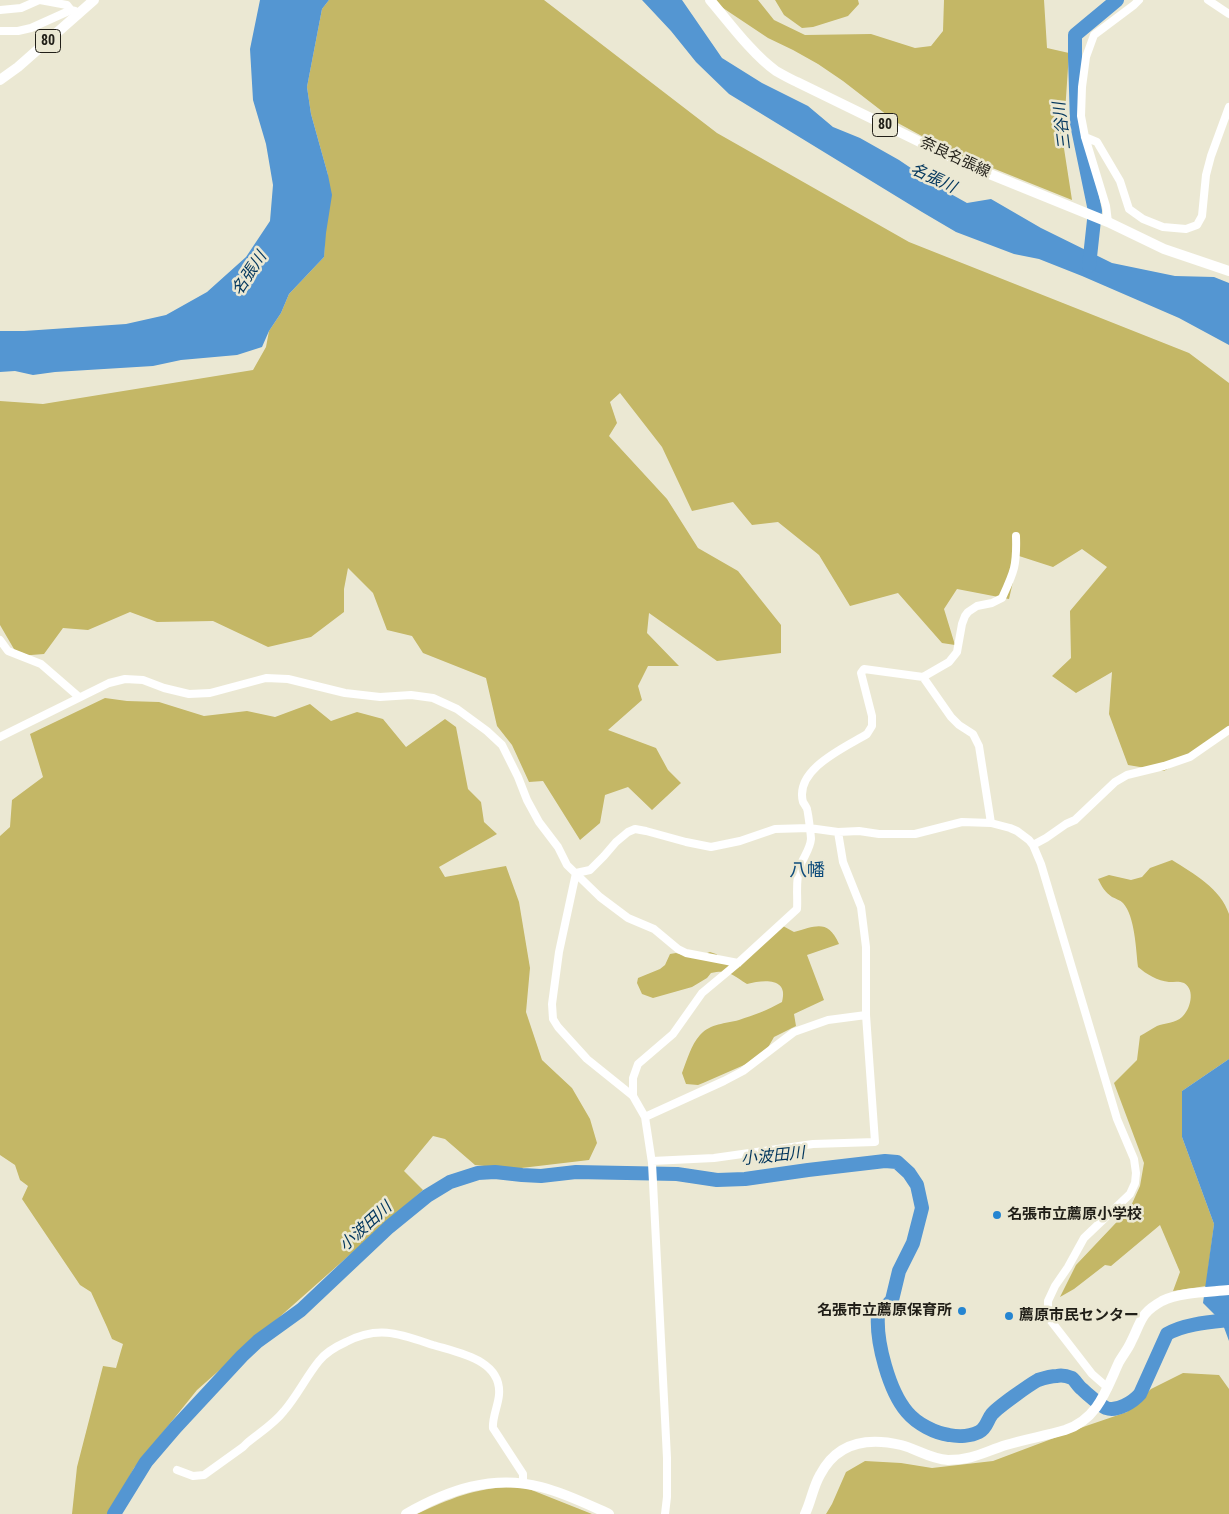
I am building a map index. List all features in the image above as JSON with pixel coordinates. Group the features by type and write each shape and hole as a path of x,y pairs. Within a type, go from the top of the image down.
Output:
{"main road":[{"name":"80","path":"0,80 18,67 74,13 94,0"},
{"name":"奈良名張線","path":"710,0 752,48 776,70 790,78 948,156 1105,221 1164,249 1229,271"},
{"path":"805,1514 816,1484 826,1465 837,1453 852,1444 876,1442 901,1445 938,1459 970,1458 1006,1445 1066,1430 1085,1420 1094,1411 1107,1391 1145,1313 1164,1300 1182,1295 1229,1290"},
{"path":"406,1514 435,1498 462,1488 485,1484 524,1484 548,1489 609,1514"}],"street":[{"path":"0,10 21,8 40,0 67,5 74,13 31,28 18,31 0,31"},
{"path":"1105,221 1106,206 1081,116 1086,57 1094,35 1139,0"},
{"path":"1208,0 1229,14"},
{"path":"1085,136 1097,142 1120,181 1129,209 1143,219 1163,227 1186,229 1197,225 1202,216 1206,176 1211,156 1229,107"},
{"path":"633,1096 633,1078 638,1064 673,1034 702,993 797,910 797,881 800,868 809,850 811,836 808,810 803,802 804,784 817,764 867,734 872,726 872,716 861,673 864,669 923,677 949,662 957,652 962,624 968,612 977,606 992,603 1002,598 1014,574 1017,558 1016,536"},
{"path":"0,640 8,651 41,664 79,698"},
{"path":"923,677 951,716 959,725 973,734 980,746 991,822"},
{"path":"0,737 109,683 126,679 143,680 164,688 189,694 210,693 266,678 288,679 345,693 380,697 411,695 433,698 457,709 487,730 502,745 539,822 558,847 567,865 600,898 628,918 654,929 678,949 686,953 738,963"},
{"path":"1033,845 1075,820 1116,782 1127,775 1164,766 1190,757 1229,730"},
{"path":"576,873 590,870 616,842 628,832 636,829 710,847 740,841 775,829 809,828 838,832 859,831 879,834 915,834 962,822 991,822 1017,831 1029,840 1041,864 1117,1119 1136,1166 1135,1183 1130,1194 1084,1238 1068,1267 1054,1286 1048,1301 1048,1315 1051,1321 1107,1391"},
{"path":"652,1162 714,1158 813,1144 875,1142 866,1015 866,947 861,907 844,862 838,832"},
{"path":"576,873 559,952 552,1004 553,1019 558,1028 587,1059 633,1096 645,1117 652,1162 654,1194 668,1475 665,1514"},
{"path":"645,1117 742,1071 794,1032 828,1020 866,1015"},
{"path":"178,1470 193,1476 204,1475 244,1447 278,1418 328,1351 365,1333 380,1332 394,1333 471,1357 490,1369 496,1376 499,1389 493,1428 523,1474 524,1484"}],"shaded area":[{"path":"329,0 544,0 717,133 909,242 1189,353 1229,383 1229,732 1164,771 1128,765 1109,714 1112,672 1076,693 1052,676 1071,658 1070,611 1107,567 1082,549 1053,567 1019,556 1009,599 957,589 944,609 955,645 942,643 898,593 850,606 819,555 778,522 752,525 733,502 692,511 662,447 620,393 610,402 617,423 609,436 667,499 698,548 738,571 781,625 781,653 717,661 649,613 647,633 679,666 648,666 638,686 642,700 608,730 656,748 668,770 681,783 652,810 628,787 605,795 600,823 580,840 543,781 529,782 512,745 497,726 486,678 423,653 412,636 387,630 373,593 348,568 344,589 344,612 311,637 268,647 213,621 157,622 130,612 88,630 63,628 44,654 18,656 0,625 0,401 43,404 253,370 266,347 269,331 281,313 289,294 324,257 328,175 311,114 307,87 322,9"},
{"path":"714,0 758,0 774,20 805,35 871,34 915,48 931,46 943,31 944,0 1044,0 1047,48 1069,53 1063,142 1072,200 953,153 896,122 818,64 768,38"},
{"path":"775,0 858,0 859,4 848,16 813,27 802,28 784,15"},
{"path":"105,698 159,702 204,716 247,711 275,717 310,704 331,721 357,712 383,719 406,747 445,719 456,727 468,789 481,802 484,822 497,834 439,867 445,877 506,866 519,902 530,968 526,1012 542,1060 572,1088 590,1119 597,1143 589,1160 513,1169 475,1165 445,1139 433,1136 404,1171 423,1190 197,1390 134,1468 109,1514 72,1514 77,1467 103,1366 116,1368 123,1344 112,1339 91,1292 80,1285 22,1199 28,1186 20,1180 15,1165 0,1155 0,836 10,827 12,800 43,777 30,734"},
{"path":"1172,860 1213,889 1220,897 1229,914 1229,1059 1182,1091 1182,1137 1214,1224 1206,1286 1173,1291 1180,1272 1160,1225 1111,1266 1105,1265 1074,1289 1060,1297 1076,1265 1130,1208 1140,1186 1144,1163 1114,1083 1137,1060 1140,1036 1157,1026 1179,1019 1187,1010 1191,995 1188,986 1184,983 1161,980 1148,975 1138,967 1134,934 1127,909 1122,902 1107,893 1098,879 1109,875 1131,880 1142,877 1150,868"},
{"path":"783,926 794,932 821,926 835,936 839,944 807,955 824,1000 794,1014 796,1026 774,1037 766,1051 751,1062 698,1085 686,1084 682,1073 692,1048 704,1031 713,1026 750,1016 782,1002 782,988 778,984 767,981 747,984 726,972 717,972 711,973 707,978 692,987 653,998 642,994 637,983 638,978 660,969 665,965 670,954 676,953 693,958 710,952 731,964"},
{"path":"1183,1373 1219,1375 1229,1389 1229,1514 826,1514 846,1472 865,1461 901,1463 932,1468 993,1461 1127,1412 1151,1389"},
{"path":"511,1487 529,1489 592,1514 417,1514 462,1495"}],"water":[{"name":"名張川","path":"260,0 329,0 322,9 307,87 311,114 332,195 324,257 289,294 262,347 237,355 181,360 153,366 33,375 15,371 0,372 0,331 126,324 166,315 207,292 246,257 270,221 273,185 266,144 253,100 250,49"},
{"path":"642,0 682,0 722,58 762,83 808,106 833,127 860,138 899,160 942,189 967,203 991,199 1041,228 1112,263 1175,276 1214,277 1229,283 1229,345 1179,318 1082,276 1039,259 1014,254 956,232 729,94 696,62 671,31"},
{"path":"1229,1059 1229,1341 1222,1322 1203,1303 1214,1224 1182,1137 1182,1091"}],"waterway":[{"name":"三谷川","path":"1089,266 1095,211 1077,124 1075,35 1117,0"},
{"name":"小波田川","path":"114,1514 146,1462 176,1427 258,1341 301,1310 389,1227 427,1196 450,1182 478,1173 495,1172 541,1176 576,1172 677,1174 717,1180 745,1179 885,1161 897,1162 909,1173 917,1185 922,1208 913,1243 899,1271 892,1300 878,1315 879,1339 889,1379 907,1412 926,1427 949,1435 965,1436 979,1432 1000,1406 1038,1380 1049,1377 1062,1376 1072,1378 1087,1394 1106,1408 1115,1409 1124,1406 1140,1394 1167,1334 1189,1326 1229,1320"}],"place":[{"name":"名張市立薦原小学校","path":"997,1215"},
{"name":"名張市立薦原保育所","path":"962,1311"},
{"name":"薦原市民センター","path":"1009,1316"}],"district":[{"name":"八幡","path":"807,871"}]}
